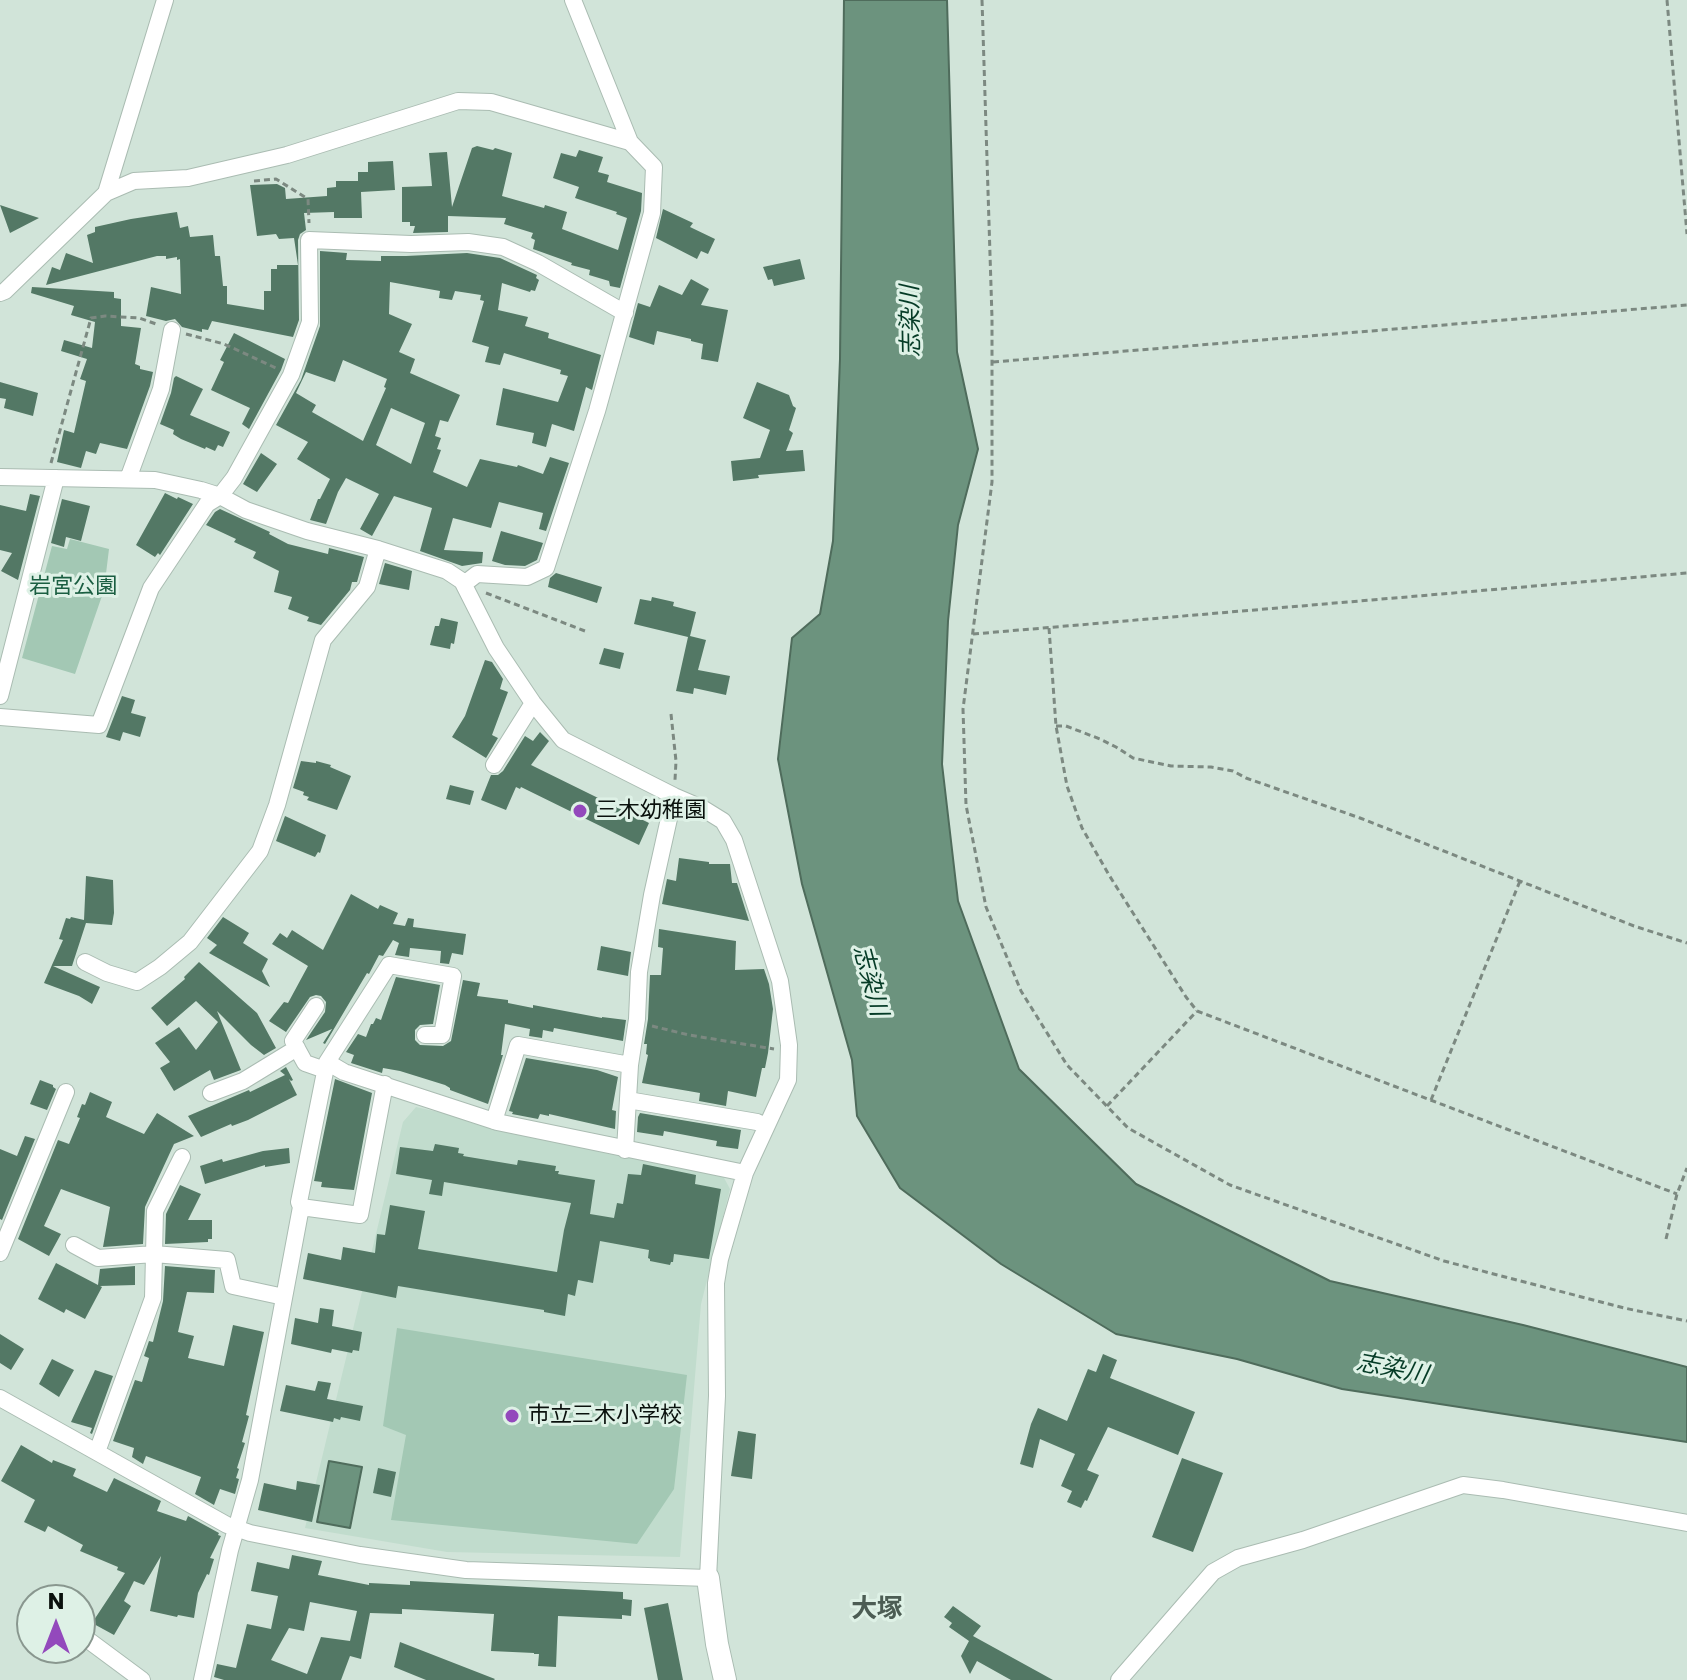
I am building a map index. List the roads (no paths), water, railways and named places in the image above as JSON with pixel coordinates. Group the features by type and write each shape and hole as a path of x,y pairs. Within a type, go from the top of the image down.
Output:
{"street":[{"path":"106,193 165,0"},
{"path":"464,584 477,574 527,577 546,568 597,411 652,213 654,167 630,142 573,0"},
{"path":"0,293 106,193 134,181 188,178 287,155 458,101 491,102 630,142"},
{"path":"0,717 99,725 151,588 207,504 220,496 234,478 291,375 310,322 309,240 411,244 468,242 503,247 538,263 625,313"},
{"path":"128,479 161,389 172,330"},
{"path":"0,477 155,480 201,490 246,510 307,531 447,571 464,584 496,648 533,703 563,740 723,821 734,840 780,981 789,1048 788,1080 745,1173 716,1283 717,1396 708,1578 725,1680"},
{"path":"0,696 52,478"},
{"path":"85,962 137,982 190,942 260,851 277,805 323,640 367,587 378,549"},
{"path":"494,765 533,703"},
{"path":"625,1150 639,972 674,796"},
{"path":"202,1680 230,1550 250,1480 326,1066 389,965 453,976 442,1035 425,1035"},
{"path":"316,1006 293,1041 305,1063 326,1066 385,1084 494,1121 745,1173"},
{"path":"494,1121 518,1045 630,1065"},
{"path":"211,1093 243,1081 297,1048"},
{"path":"301,1207 360,1215 385,1084"},
{"path":"0,1253 66,1092"},
{"path":"628,1100 766,1126"},
{"path":"97,1452 153,1298 155,1211 182,1157"},
{"path":"74,1245 98,1258 154,1254 227,1260 233,1286 284,1297"},
{"path":"0,1398 237,1529 360,1555 466,1570 708,1578"},
{"path":"1119,1680 1213,1572 1238,1558 1303,1540 1463,1485 1687,1523"},
{"path":"96,1646 142,1680"}],"water":[{"name":"志染川","path":"844,0 947,0 957,352 978,449 958,525 948,621 942,764 958,901 1019,1069 1136,1184 1330,1281 1523,1325 1687,1367 1687,1442 1342,1389 1237,1359 1116,1334 1001,1264 900,1188 857,1116 852,1060 802,884 778,759 792,638 820,614 833,541 840,359"},
{"path":"329,1461 362,1467 350,1528 317,1522"}],"place":[{"name":"三木幼稚園","path":"580,811"},
{"name":"市立三木小学校","path":"512,1416"}],"district":[{"name":"大塚","path":"877,1610"}],"park label":[{"name":"岩宮公園","path":"73,587"}]}
